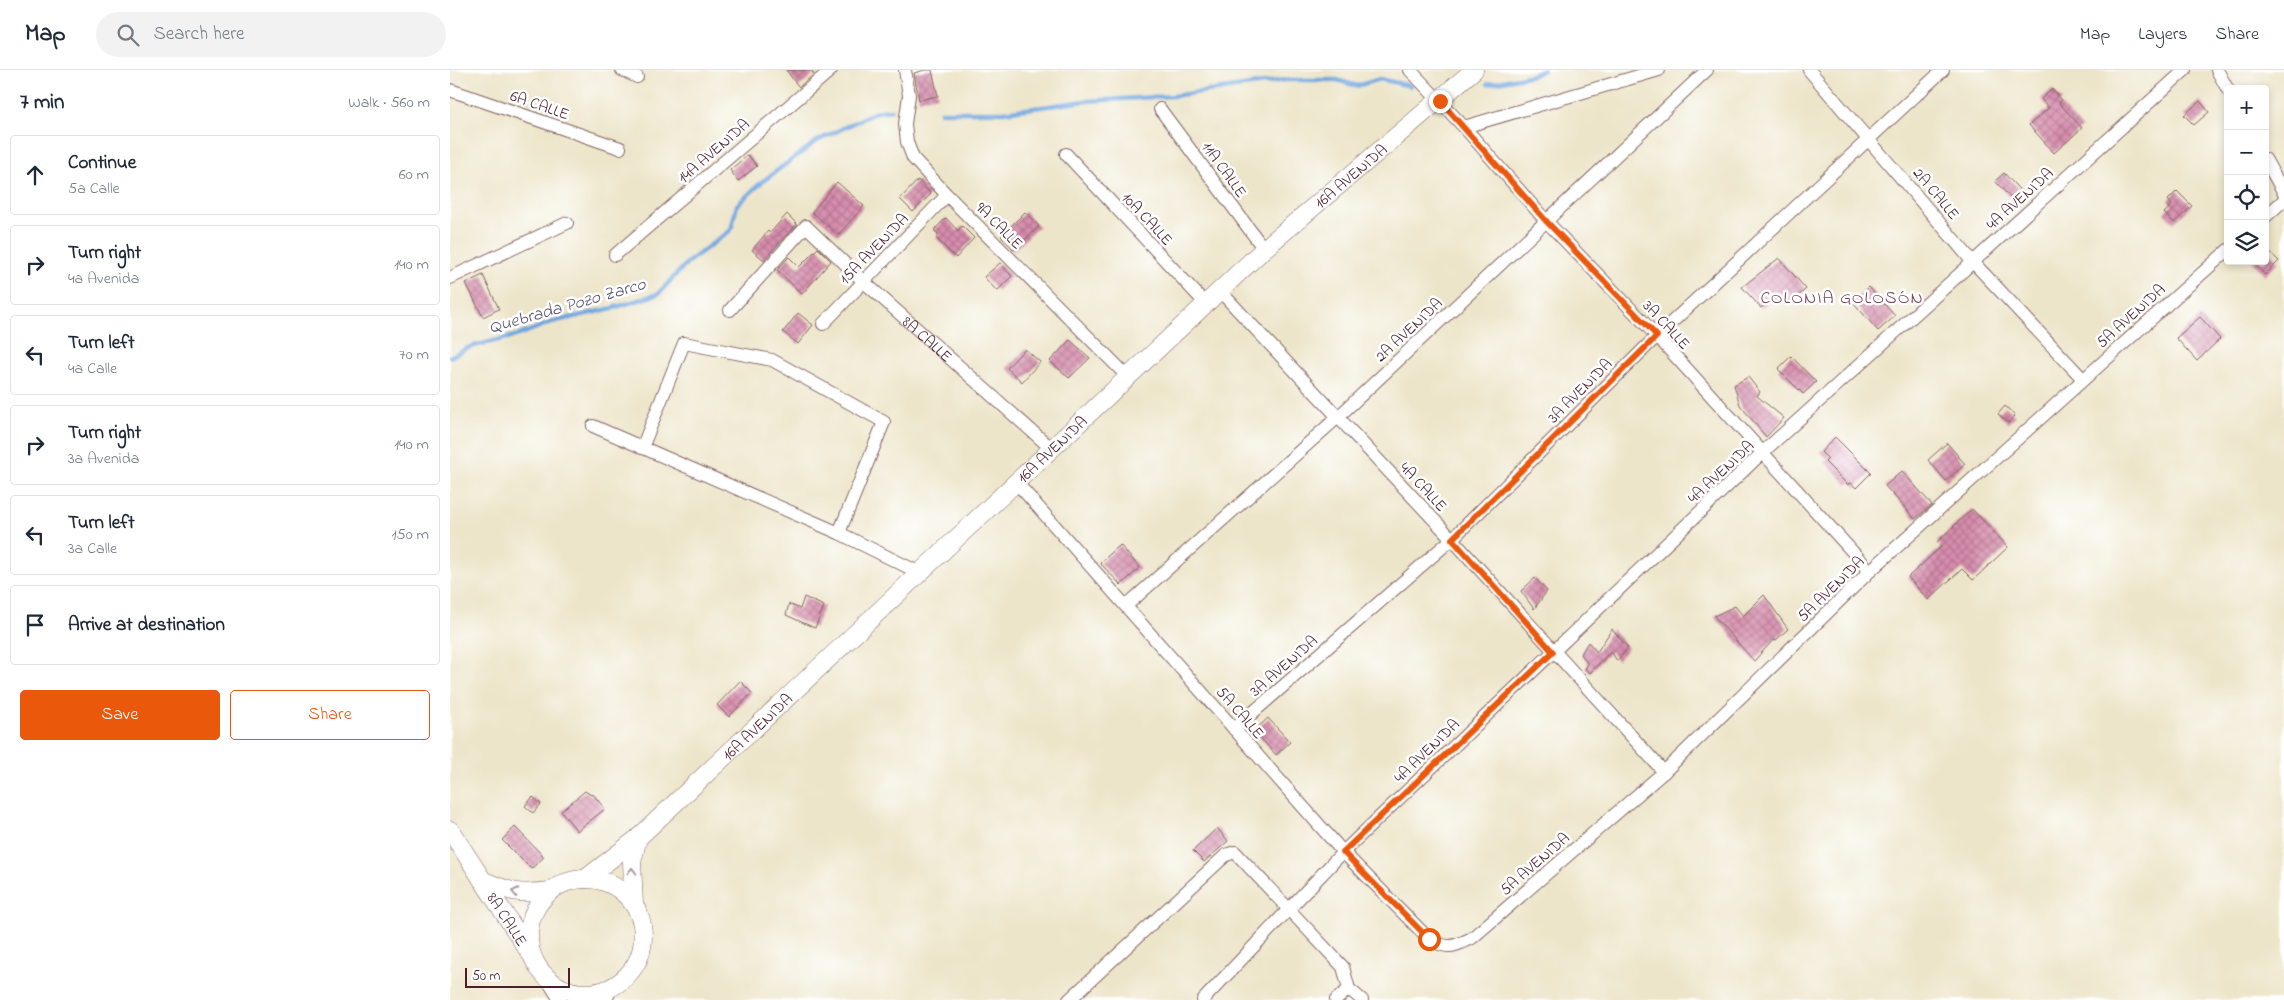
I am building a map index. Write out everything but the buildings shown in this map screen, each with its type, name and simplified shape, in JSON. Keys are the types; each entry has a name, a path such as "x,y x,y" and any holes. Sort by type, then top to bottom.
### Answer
{"street":[{"path":"622,70 636,77"},
{"name":"14A AVENIDA","path":"615,255 831,70"},
{"name":"9A CALLE","path":"905,70 909,95 905,124 907,142 913,158 947,195 1128,377"},
{"name":"3A CALLE","path":"1410,70 1464,127 1547,222 1657,336 1870,571"},
{"name":"16A AVENIDA","path":"585,879 638,838 1264,249 1440,101 1474,70"},
{"path":"1464,127 1659,70"},
{"name":"2A AVENIDA","path":"1127,605 1338,417 1707,70"},
{"name":"2A CALLE","path":"1809,70 1870,138 1972,261 2083,379"},
{"name":"3A AVENIDA","path":"1234,729 1452,539 1657,336 1943,70"},
{"name":"4A AVENIDA","path":"1203,1000 1343,852 1763,452 2185,70"},
{"path":"2217,70 2225,85"},
{"name":"6A CALLE","path":"450,90 620,148"},
{"name":"11A CALLE","path":"1160,109 1264,249"},
{"name":"10A CALLE","path":"1066,154 1206,304"},
{"path":"2269,166 2284,193"},
{"name":"15A AVENIDA","path":"823,324 947,195"},
{"path":"2269,213 2284,200"},
{"path":"450,278 567,223"},
{"name":"8A CALLE","path":"730,310 806,226 863,281 1052,449"},
{"name":"5A AVENIDA","path":"1454,947 1472,938 1664,772 1870,571 2224,254"},
{"name":"4A CALLE","path":"1220,291 1452,539 1664,772"},
{"path":"642,448 684,343 772,360 884,422 839,533"},
{"path":"593,426 839,533 920,573"},
{"name":"5A CALLE","path":"1016,482 1127,605 1343,852 1429,939 1442,947 1454,947"},
{"name":"8A CALLE","path":"450,830 534,959"},
{"path":"544,974 558,986 575,992 609,994 627,976 638,960 643,942 641,923 634,905 632,862 638,838"},
{"path":"1069,1000 1226,855 1235,852 1343,967 1349,989 1362,1000"},
{"path":"560,1000 534,959 530,941 531,923 537,906 550,891 567,882 585,879 604,882 612,886 621,891 634,905"},
{"name":"8A CALLE","path":"482,880 514,893 526,894 550,891"},
{"path":"1336,1000 1349,989"}],"waterway":[{"name":"Quebrada Pozo Zarco","path":"1488,84 1533,75 1543,70"},
{"name":"Quebrada Pozo Zarco","path":"941,112 1004,112 1086,101 1173,96 1285,80 1337,80 1357,86 1380,79 1410,86"},
{"name":"Quebrada Pozo Zarco","path":"450,357 470,347 519,335 552,322 613,308 658,294 688,262 731,230 737,205 763,181 817,141 876,112 891,110"}],"district":[{"name":"COLONIA GOLOSÓN","path":"1842,297"}],"route":[{"path":"1429,939 1343,852 1553,652 1452,539 1657,336 1547,222 1440,101"}]}
